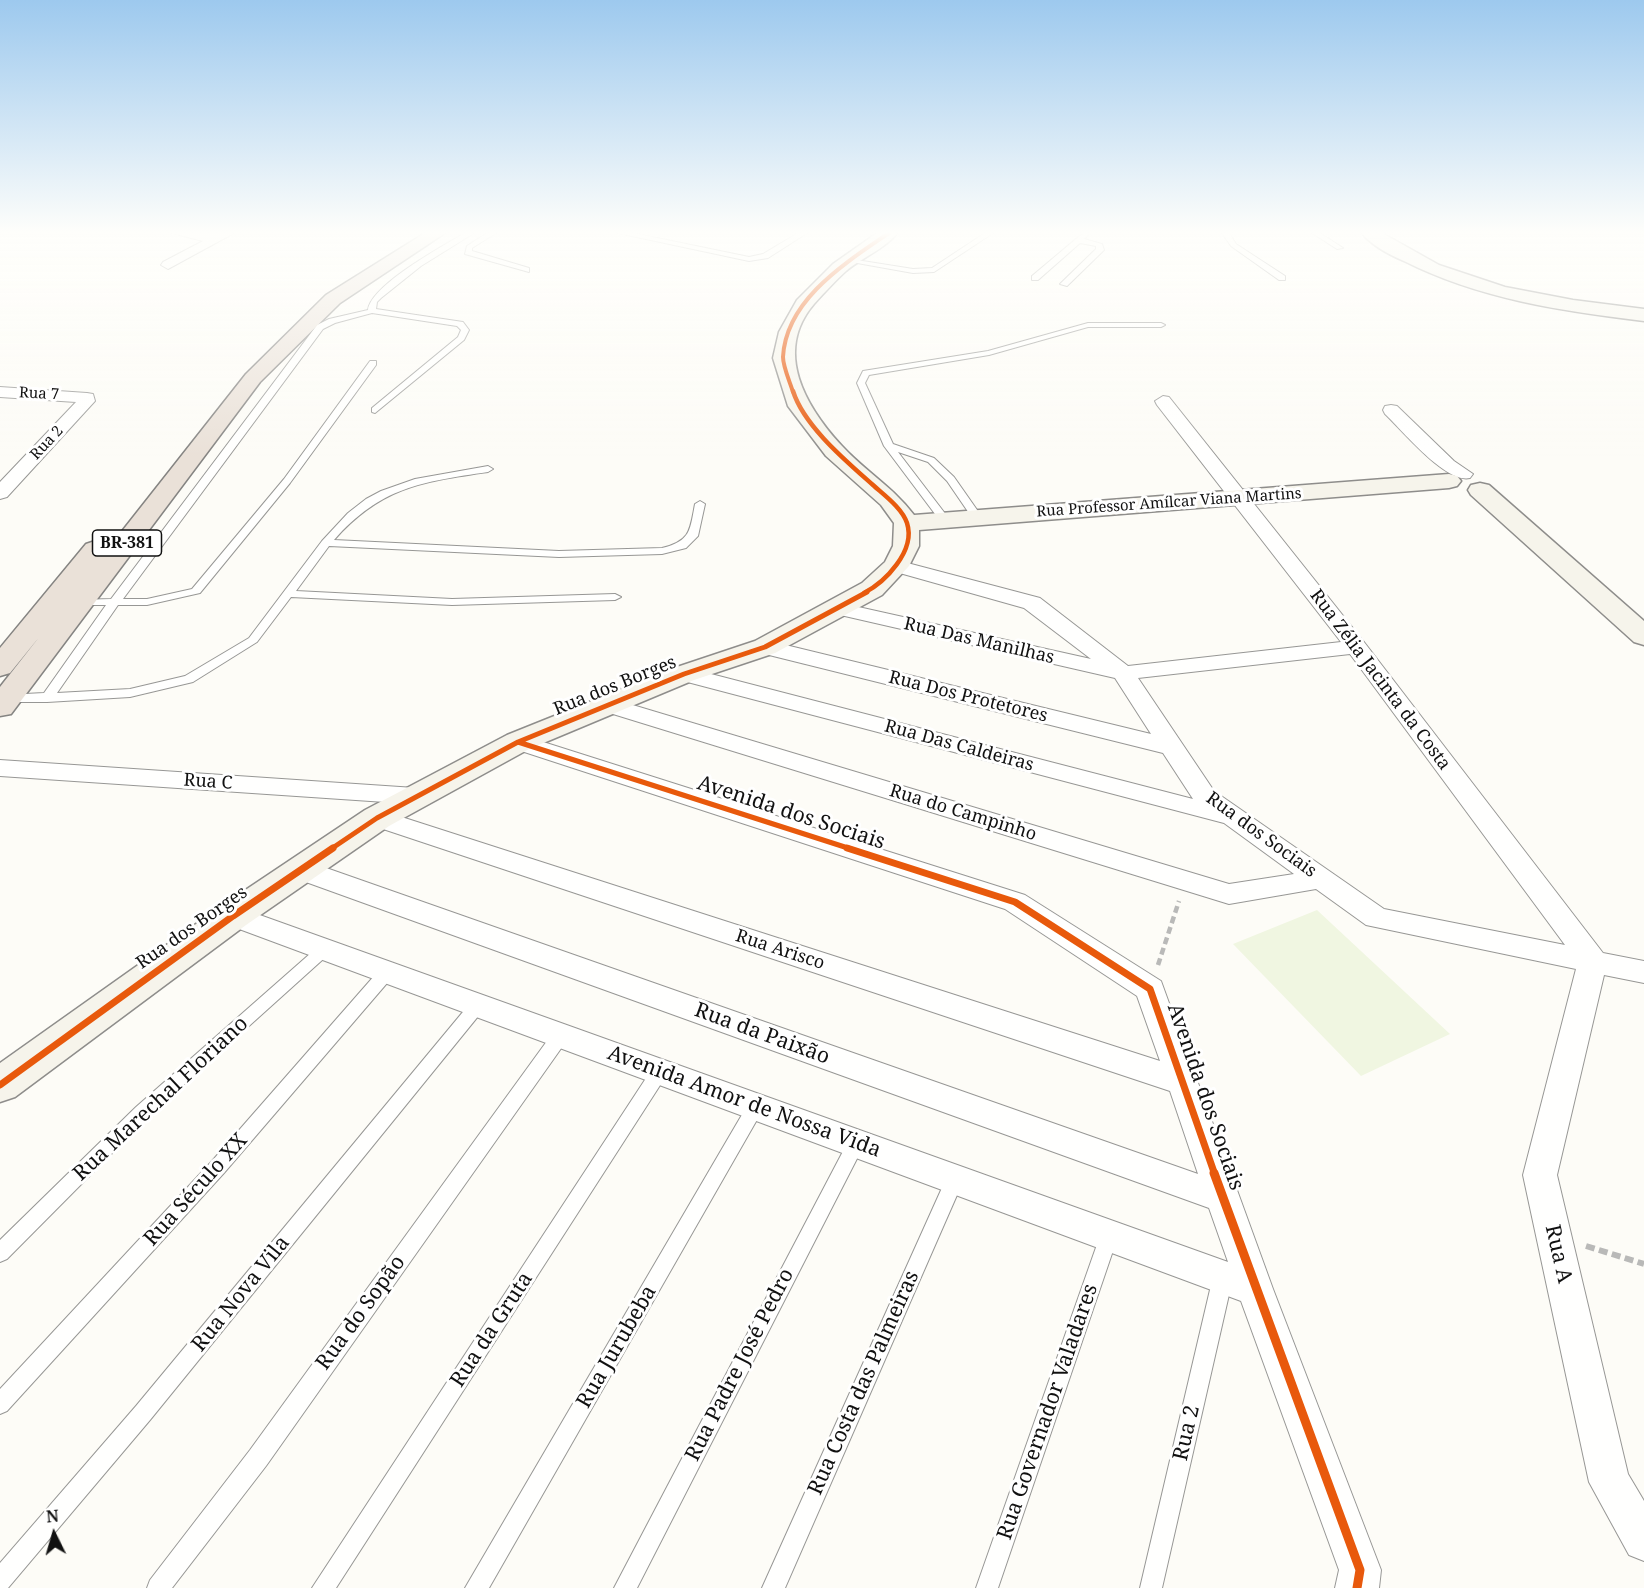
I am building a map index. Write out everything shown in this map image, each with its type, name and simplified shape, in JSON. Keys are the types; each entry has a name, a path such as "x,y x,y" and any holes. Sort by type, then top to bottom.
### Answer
{"highway":[{"name":"BR-381","path":"0,667 70,579 287,320 300,307"},
{"name":"BR-381","path":"3,703 253,378 324,307"}],"street":[{"path":"802,307 789,332 783,358 796,401 834,451 890,500 907,523"},
{"path":"1591,307 1644,315"},
{"name":"Rua 7","path":"0,392 79,397"},
{"name":"Rua 2","path":"0,493 87,401 87,398 79,397"},
{"name":"Rua Zélia Jacinta da Costa","path":"1163,402 1241,498 1356,647 1593,961"},
{"path":"1391,410 1461,483 1644,636"},
{"name":"Rua Professor Amílcar Viana Martins","path":"907,523 1461,483"},
{"name":"Rua dos Borges","path":"0,1084 233,916 377,818 415,796 518,742 684,674 765,647 872,589 896,566 906,546 907,523"},
{"name":"Rua dos Sociais","path":"896,566 1032,603 1123,674 1205,797 1376,918 1644,972"},
{"name":"Rua Das Manilhas","path":"836,608 1123,674 1356,647"},
{"name":"Rua Dos Protetores","path":"765,647 1172,747"},
{"name":"Rua Das Caldeiras","path":"684,674 1234,817"},
{"name":"Rua do Campinho","path":"608,705 1229,894 1321,879"},
{"name":"Avenida dos Sociais","path":"518,742 1015,902 1150,989 1223,1198 1239,1283 1360,1570 1357,1588"},
{"name":"Rua C","path":"0,768 415,796"},
{"name":"Rua Arisco","path":"377,818 1183,1082"},
{"name":"Rua da Paixão","path":"302,870 1223,1198"},
{"name":"Avenida Amor de Nossa Vida","path":"233,916 1239,1283"},
{"name":"Rua A","path":"1593,961 1540,1175 1609,1482 1644,1540"}],"lane":[{"path":"46,698 112,602 237,433 320,327 332,321 372,311 460,324 465,330 461,338 375,410"},
{"path":"945,520 890,446 861,383 866,373 989,353 1088,325 1161,325"},
{"path":"81,602 147,602 196,591 287,481 373,363"},
{"path":"890,446 931,460 951,479 977,517"},
{"path":"3,703 130,693 189,679 253,640 326,543 357,511 386,493 433,477 488,469"},
{"path":"326,543 559,554 662,550 682,546 694,534 700,504"},
{"path":"288,594 452,602 615,597"},
{"name":"Rua Marechal Floriano","path":"0,1253 142,1112 325,948"},
{"name":"Rua Século XX","path":"0,1404 218,1167 388,971"},
{"name":"Rua Nova Vila","path":"0,1580 142,1413 478,1005"},
{"name":"Rua do Sopão","path":"158,1588 258,1458 561,1035"},
{"name":"Rua da Gruta","path":"323,1588 660,1071"},
{"name":"Rua Jurubeba","path":"476,1588 756,1106"},
{"name":"Rua Padre José Pedro","path":"625,1588 856,1143"},
{"name":"Rua Costa das Palmeiras","path":"773,1588 955,1179"},
{"name":"Rua Governador Valadares","path":"987,1588 1109,1236"},
{"name":"Rua 2","path":"1151,1588 1239,1283"}],"path":[{"path":"1150,989 1186,881"},
{"path":"1554,1237 1644,1264"}],"green space":[{"path":"1317,910 1450,1034 1361,1076 1233,944"}],"cycle path":[{"path":"0,1085 233,916 377,818 518,742 684,674 765,647 872,589 896,566 906,546 907,523 890,500 834,451 796,401 783,358 789,332 802,307"},
{"path":"518,742 1015,902 1150,989 1255,1289 1360,1570 1357,1588"}]}
